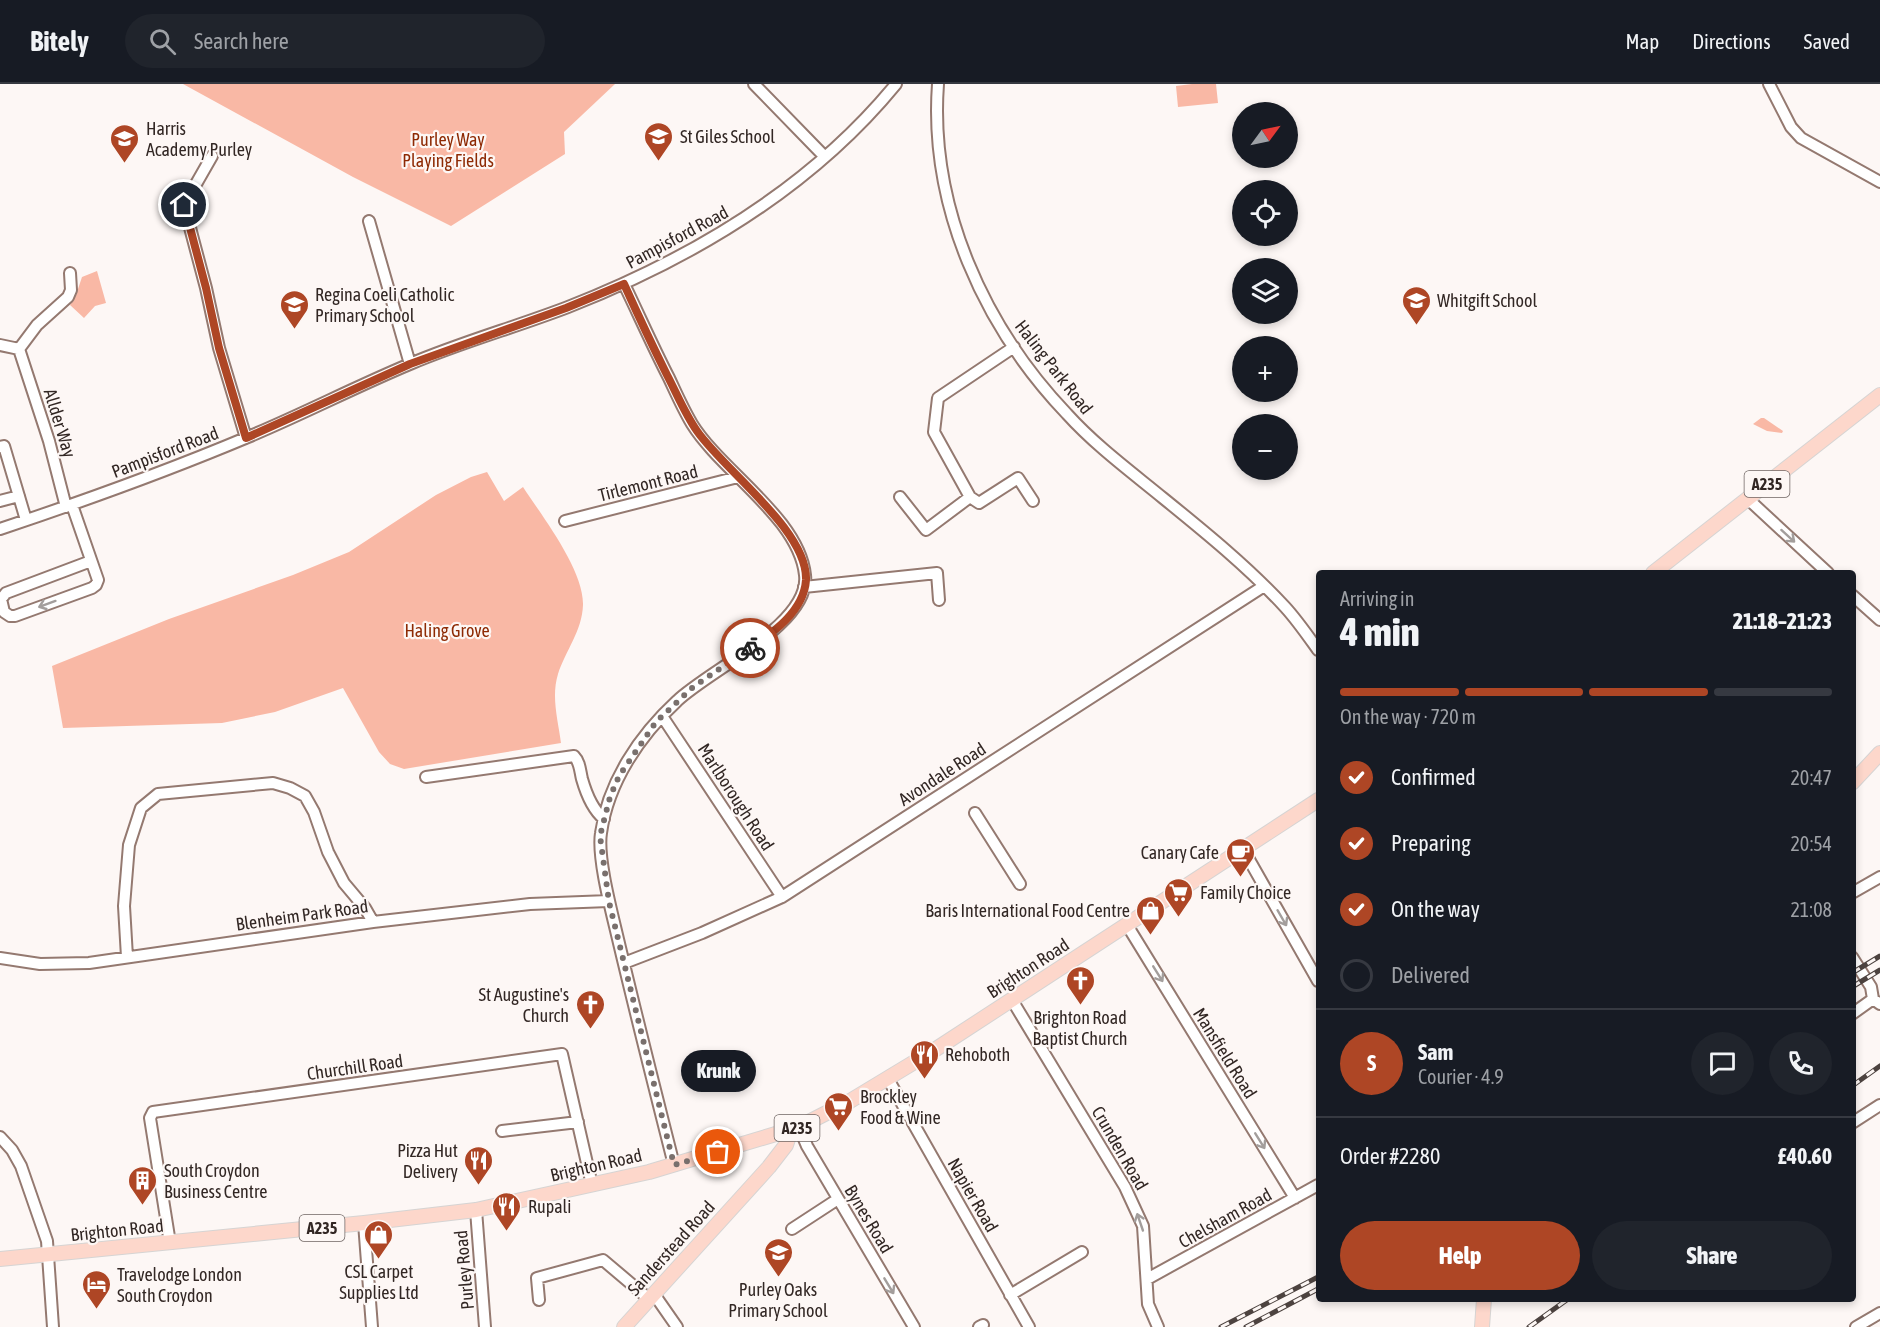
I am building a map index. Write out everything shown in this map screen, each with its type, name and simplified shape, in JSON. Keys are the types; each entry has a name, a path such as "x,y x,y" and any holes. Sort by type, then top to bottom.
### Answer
{"main road":[{"name":"A235","path":"1660,570 1880,395"},
{"path":"1856,779 1880,753"},
{"name":"Brighton Road","path":"0,1259 476,1210 674,1165 795,1129 826,1115 888,1079 1316,801"},
{"name":"Sanderstead Road","path":"624,1327 769,1167 795,1129"},
{"path":"767,1137 771,1158 769,1167"},
{"path":"1482,1327 1484,1302"}],"street":[{"path":"754,84 825,157"},
{"name":"Pampisford Road","path":"0,529 69,506 246,438 410,364 566,308 683,256 725,232 786,190 825,157 897,84"},
{"path":"1769,84 1786,118 1801,138 1880,182"},
{"name":"Haling Park Road","path":"937,85 941,160 951,213 977,284 1014,347 1066,414 1264,586 1294,617 1316,647"},
{"path":"212,156 184,205 219,348 246,438"},
{"path":"369,221 410,364"},
{"path":"0,345 19,349 37,325 68,297 71,290 70,273"},
{"path":"624,284 692,424 711,449 774,514 793,542 805,570 804,587 793,610 779,626 693,687 662,716 619,776 600,836 609,902 674,1165"},
{"path":"1014,347 938,399 934,432 970,497 979,503 1018,478 1034,501"},
{"name":"Allder Way","path":"19,349 69,506 91,561 98,580 92,588 15,616 4,612 1,599 6,593 91,561"},
{"path":"0,447 4,446 26,520"},
{"name":"Tirlemont Road","path":"565,521 738,477"},
{"path":"0,501 19,496"},
{"path":"900,497 926,530 970,497"},
{"path":"1748,499 1825,570"},
{"path":"804,587 937,573 939,600"},
{"name":"Avondale Road","path":"624,963 702,933 782,897 1264,586"},
{"path":"1856,599 1880,620"},
{"name":"Marlborough Road","path":"662,716 782,897"},
{"path":"426,777 574,756 593,805 604,819"},
{"path":"127,957 124,906 129,845 141,808 158,794 273,783 290,788 304,796 314,812 328,852 344,883 365,908 373,922"},
{"path":"975,813 1020,884"},
{"path":"1243,849 1316,977"},
{"path":"1856,891 1880,877"},
{"name":"Blenheim Park Road","path":"0,958 40,964 89,963 373,922 530,904 609,902"},
{"name":"Mansfield Road","path":"1127,924 1295,1198"},
{"path":"1856,963 1871,987 1876,1001 1856,1012"},
{"name":"Crunden Road","path":"1012,1000 1125,1187 1143,1226 1148,1304 1158,1327"},
{"name":"Churchill Road","path":"170,1243 150,1118 153,1112 562,1054 592,1185"},
{"name":"Napier Road","path":"888,1079 1029,1327"},
{"path":"1856,1120 1880,1105"},
{"path":"502,1131 578,1122"},
{"name":"Bynes Road","path":"795,1129 914,1327"},
{"path":"0,1137 12,1150 21,1166 47,1241 53,1327"},
{"name":"Chelsham Road","path":"1148,1279 1316,1186"},
{"path":"792,1229 838,1199"},
{"name":"Purley Road","path":"476,1210 485,1327"},
{"path":"364,1223 372,1327"},
{"path":"1011,1295 1082,1252"},
{"path":"539,1300 537,1278 603,1260 651,1297 676,1327"},
{"path":"1856,1327 1880,1312"}],"green space":[{"name":"Purley Way Playing Fields","path":"183,84 615,84 564,132 565,154 451,226 353,177"},
{"path":"1216,84 1218,103 1178,107 1176,86"},
{"path":"97,271 106,303 95,306 84,318 70,305 82,277"},
{"path":"1761,418 1783,431 1782,433 1767,431 1753,424"},
{"name":"Haling Grove","path":"487,472 504,501 523,487 551,528 577,576 583,605 582,614 561,665 555,691 561,743 404,769 390,764 379,752 343,688 275,712 222,723 63,728 52,666 169,619 293,575 349,552 436,495 471,477"}],"railway":[{"path":"1856,971 1880,956"},
{"path":"1856,985 1880,970"},
{"path":"1856,1083 1880,1066"},
{"path":"1221,1327 1316,1278"},
{"path":"1246,1327 1316,1290"},
{"path":"1529,1327 1564,1302"}],"way so far":[{"path":"718,1152 674,1165 609,902 600,836 610,797 619,776 656,722 693,687 750,648"}],"place":[{"name":"St Giles School","path":"659,162"},
{"name":"Harris Academy Purley","path":"125,164"},
{"name":"Whitgift School","path":"1416,326"},
{"name":"Regina Coeli Catholic Primary School","path":"294,330"},
{"name":"Canary Cafe","path":"1240,878"},
{"name":"Family Choice","path":"1179,918"},
{"name":"Baris International Food Centre","path":"1151,936"},
{"name":"Brighton Road Baptist Church","path":"1080,1006"},
{"name":"St Augustine's Church","path":"590,1030"},
{"name":"Rehoboth","path":"924,1080"},
{"name":"Brockley Food & Wine","path":"839,1132"},
{"name":"Krunk","path":"718,1152"},
{"name":"Pizza Hut Delivery","path":"479,1186"},
{"name":"South Croydon Business Centre","path":"143,1206"},
{"name":"Rupali","path":"507,1232"},
{"name":"CSL Carpet Supplies Ltd","path":"379,1260"},
{"name":"Purley Oaks Primary School","path":"778,1278"},
{"name":"Travelodge London South Croydon","path":"96,1310"}],"route":[{"path":"184,205 219,348 246,438 410,364 566,308 624,284 692,424 711,449 774,514 793,542 802,561 806,581 797,603 779,626 750,648"}]}
